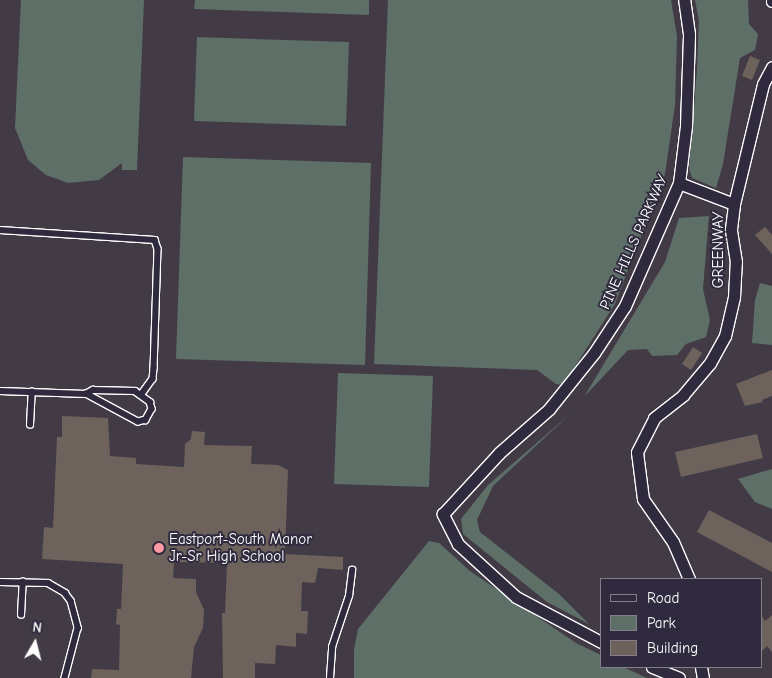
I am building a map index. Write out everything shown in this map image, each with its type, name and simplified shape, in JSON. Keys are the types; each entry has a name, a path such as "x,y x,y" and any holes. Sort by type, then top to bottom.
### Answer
{"street":[{"name":"PINE HILLS PARKWAY","path":"600,641 516,597 458,544 444,514 499,453 549,409 594,352 625,306 679,183 686,126 689,34 684,0"},
{"name":"GREENWAY","path":"689,578 673,542 643,499 637,452 654,418 683,394 710,363 726,336 735,279 731,229 734,204 763,84 772,67"},
{"name":"GREENWAY","path":"679,183 734,204"},
{"path":"654,668 679,678"}],"lane":[{"path":"0,230 151,238 158,244 154,368 152,379 142,394"},
{"path":"0,391 86,394 138,422 146,420 152,409 142,394 135,391 93,390 86,394"},
{"path":"30,425 32,392"},
{"path":"330,678 332,647 349,596 352,570"},
{"path":"0,582 36,581 57,588 75,609 78,628 65,678"},
{"path":"21,615 23,582"}],"green space":[{"path":"21,0 144,0 137,170 122,170 122,163 99,180 68,183 46,175 28,160 15,128"},
{"path":"195,0 369,0 369,15 194,9"},
{"path":"388,0 671,0 677,36 675,105 665,174 615,304 563,385 556,384 537,370 374,364"},
{"path":"695,0 748,0 749,24 758,34 755,50 740,58 723,164 716,188 692,178 689,169 699,21"},
{"path":"197,37 349,42 346,126 194,121"},
{"path":"183,157 371,163 365,365 176,359"},
{"path":"709,216 703,289 710,320 706,337 686,344 677,355 652,356 647,349 628,350 584,397 665,262 679,218"},
{"path":"760,283 772,286 772,345 752,343 755,300"},
{"path":"338,373 433,376 429,487 334,484"},
{"path":"570,414 493,486 477,520 480,532 559,594 589,624 547,602 463,534 461,519 488,485"},
{"path":"772,469 772,509 755,502 738,479"},
{"path":"429,541 439,543 470,571 576,643 600,655 600,668 625,668 647,678 354,678 354,650 358,629"}],"building":[{"path":"750,56 760,60 752,80 742,76"},
{"path":"765,227 772,235 772,254 755,235"},
{"path":"693,347 702,353 691,370 682,364"},
{"path":"772,370 772,396 762,400 763,402 745,406 736,384"},
{"name":"Eastport-South Manor Jr-Sr High School","path":"62,416 108,418 110,456 136,458 136,464 184,467 185,444 191,439 192,431 205,432 204,445 252,446 251,464 278,465 288,470 285,554 343,557 343,570 318,568 315,583 302,582 301,611 308,611 307,634 296,633 296,647 276,645 275,664 255,663 255,678 223,678 222,613 225,613 227,563 174,562 173,578 196,579 196,592 204,610 203,628 194,647 191,678 91,678 92,669 119,670 120,625 116,624 117,609 121,609 123,564 42,559 44,527 53,528 57,437 62,437"},
{"path":"757,434 763,458 681,477 675,452"},
{"path":"709,510 772,543 772,572 697,532"},
{"path":"772,615 772,652 767,646 762,651 762,616 765,621"}],"place":[{"name":"Eastport-South Manor Jr-Sr High School","path":"159,548"}]}
